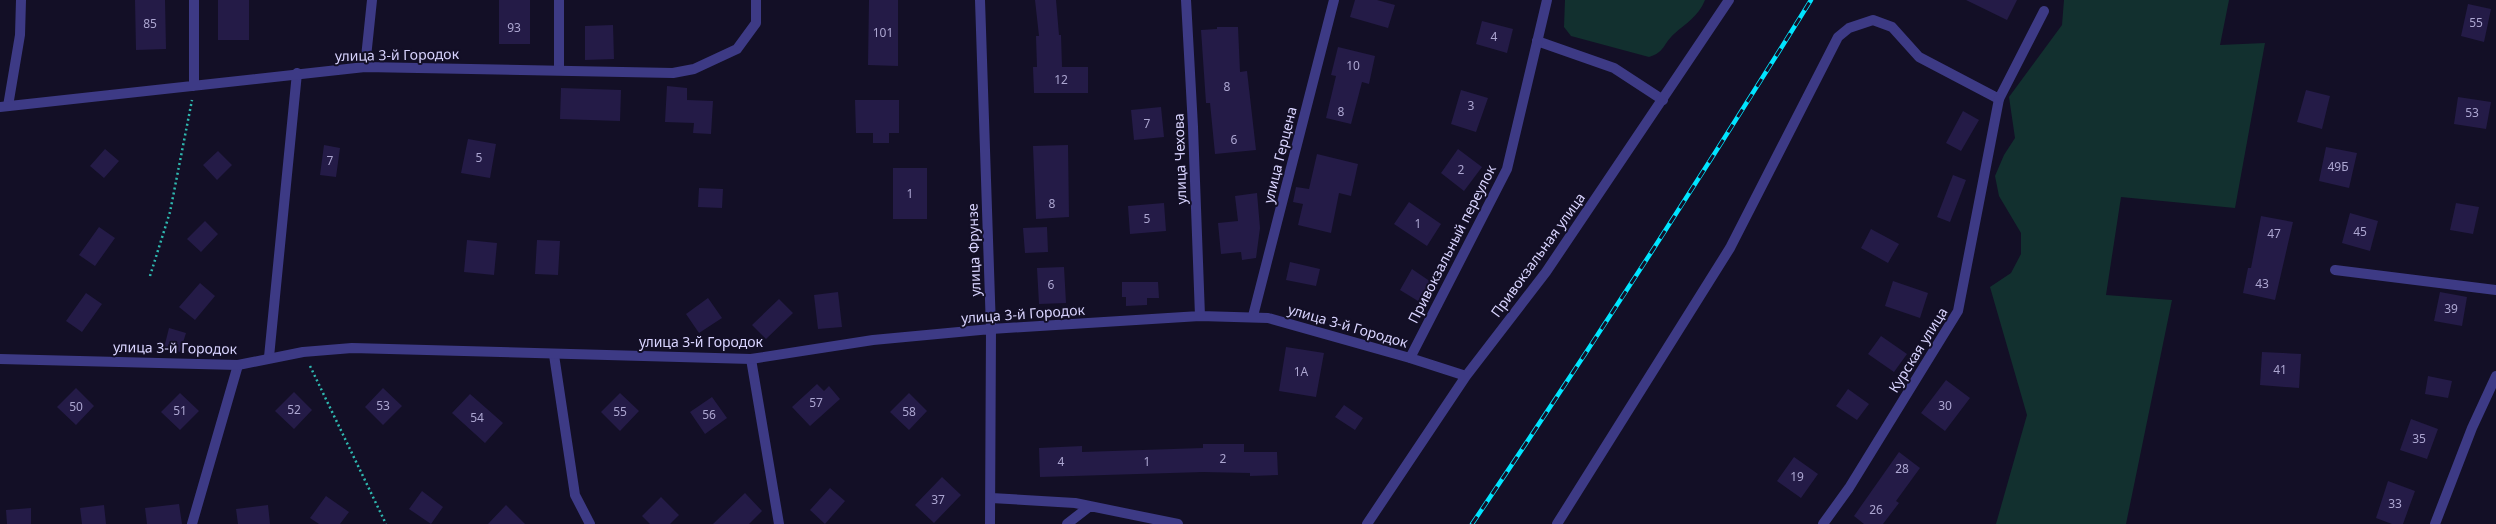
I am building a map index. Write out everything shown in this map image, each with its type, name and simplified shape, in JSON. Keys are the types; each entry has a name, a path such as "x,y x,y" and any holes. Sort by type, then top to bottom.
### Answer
{"street":[{"path":"4,106 20,35 21,0"},
{"path":"194,0 194,86"},
{"path":"366,67 372,0"},
{"path":"559,0 559,70"},
{"name":"улица 3-й Городок","path":"4,106 194,86 297,73 366,67 673,73 694,69 737,50 756,22 756,0"},
{"name":"улица Фрунзе","path":"980,0 991,329 990,524"},
{"name":"улица Чехова","path":"1186,0 1194,127 1200,316"},
{"name":"улица Герцена","path":"1253,316 1334,0"},
{"name":"Привокзальный переулок","path":"1410,358 1507,169 1546,0"},
{"name":"Привокзальная улица","path":"1367,524 1466,376 1546,272 1729,0"},
{"name":"Курская улица","path":"1822,524 1849,488 1958,311 1999,100 2044,12"},
{"path":"1557,524 1730,248 1838,37 1849,28 1873,20 1892,27 1919,57 1999,100"},
{"path":"1537,41 1614,68 1663,100"},
{"path":"269,357 297,73"},
{"path":"2335,270 2496,290"},
{"name":"улица 3-й Городок","path":"0,359 238,365 269,357 303,352 352,348 751,360 873,340 991,329 1200,316 1253,316 1268,318 1410,358 1466,376"},
{"path":"554,355 575,494 590,524"},
{"path":"751,360 779,524"},
{"path":"192,524 238,365"},
{"path":"2435,524 2472,428 2496,376"},
{"path":"991,498 1075,503 1178,524"},
{"path":"1067,524 1090,506"}],"path":[{"path":"150,276 170,212 194,86"},
{"path":"303,352 386,524"}],"green space":[{"path":"1565,0 1705,0 1699,11 1670,38 1661,50 1649,57 1571,36 1564,27"},
{"path":"2064,0 2229,0 2220,45 2265,43 2235,208 2121,197 2106,295 2172,300 2126,524 1996,524 2027,415 1990,287 2011,273 2021,254 2021,233 1999,196 1995,176 2004,155 2015,138 2009,97 2062,25"}],"building":[{"path":"135,0 165,0 166,49 136,50"},
{"path":"218,0 249,0 249,40 218,40"},
{"path":"499,0 530,0 530,44 499,44"},
{"path":"869,0 898,0 898,66 868,65"},
{"path":"1035,0 1056,0 1059,35 1061,35 1062,67 1088,67 1088,93 1034,93 1033,67 1037,67 1036,36 1039,36"},
{"path":"1355,0 1377,0 1395,5 1388,28 1350,17"},
{"path":"1966,0 2017,0 2007,20"},
{"path":"2468,4 2491,9 2484,42 2461,36"},
{"path":"1482,21 1513,29 1507,53 1476,44"},
{"path":"613,25 614,59 585,60 585,26"},
{"path":"1217,27 1238,27 1240,72 1247,71 1256,150 1215,154 1210,103 1206,103 1201,30 1217,29"},
{"path":"1338,47 1375,56 1369,84 1362,82 1351,124 1326,118 1336,76 1331,75"},
{"path":"667,86 687,88 687,100 713,101 711,134 693,133 694,123 665,122"},
{"path":"561,88 621,90 620,121 560,119"},
{"path":"1461,90 1488,98 1476,132 1451,124"},
{"path":"2306,90 2330,96 2322,129 2297,122"},
{"path":"2458,97 2491,102 2486,129 2454,124"},
{"path":"855,100 899,100 899,133 889,133 889,143 873,143 873,133 856,133"},
{"path":"1161,107 1164,137 1134,140 1131,110"},
{"path":"1963,111 1979,120 1961,151 1946,143"},
{"path":"468,139 496,144 490,178 461,173"},
{"path":"324,145 340,148 336,177 320,175"},
{"path":"1068,145 1069,217 1036,219 1033,146"},
{"path":"2326,147 2357,153 2349,188 2319,181"},
{"path":"105,149 119,161 104,178 90,166"},
{"path":"1458,149 1482,167 1464,191 1441,173"},
{"path":"218,151 232,165 217,180 203,165"},
{"path":"1317,154 1358,164 1351,196 1339,193 1331,233 1298,225 1303,204 1293,202 1296,187 1309,189"},
{"path":"893,168 927,168 927,219 893,219"},
{"path":"1953,175 1966,180 1950,222 1937,217"},
{"path":"699,188 723,189 722,208 698,207"},
{"path":"1257,193 1260,228 1256,258 1242,260 1241,252 1221,254 1218,223 1238,221 1235,196"},
{"path":"1409,202 1441,224 1427,246 1394,224"},
{"path":"1164,203 1166,231 1130,234 1128,206"},
{"path":"2456,203 2479,207 2473,234 2450,230"},
{"path":"2350,213 2378,221 2370,251 2342,243"},
{"path":"2261,216 2293,222 2275,300 2243,293 2248,268 2251,268"},
{"path":"205,221 218,234 201,252 187,239"},
{"path":"99,227 115,238 95,266 79,255"},
{"path":"1047,227 1048,252 1025,253 1023,228"},
{"path":"1871,229 1899,244 1888,263 1861,248"},
{"path":"467,240 497,243 494,275 464,272"},
{"path":"537,240 560,241 558,275 535,274"},
{"path":"1290,262 1320,269 1316,286 1286,280"},
{"path":"1064,267 1066,303 1039,304 1037,268"},
{"path":"1412,269 1431,282 1418,301 1400,290"},
{"path":"1893,281 1928,293 1920,318 1885,306"},
{"path":"1122,282 1158,282 1159,298 1147,298 1147,305 1126,306 1126,297 1122,297"},
{"path":"200,283 215,296 195,320 179,307"},
{"path":"838,292 842,327 818,329 814,295"},
{"path":"2440,292 2467,297 2462,326 2434,321"},
{"path":"86,293 102,304 82,332 66,321"},
{"path":"708,298 722,318 699,333 686,314"},
{"path":"779,299 793,313 766,339 752,325"},
{"path":"169,328 186,333 180,352 164,348"},
{"path":"1881,336 1907,354 1894,372 1868,354"},
{"path":"1286,347 1324,353 1316,397 1279,391"},
{"path":"2262,352 2301,354 2299,388 2260,385"},
{"path":"2428,376 2452,381 2448,398 2425,394"},
{"path":"1946,380 1970,398 1945,431 1921,413"},
{"path":"817,384 824,391 829,386 840,399 810,426 792,407"},
{"path":"76,388 94,406 76,425 57,407"},
{"path":"383,388 402,406 383,425 365,407"},
{"path":"1848,389 1869,404 1857,420 1836,406"},
{"path":"294,392 312,410 294,429 275,411"},
{"path":"180,393 199,411 180,430 161,412"},
{"path":"620,393 639,411 620,431 601,412"},
{"path":"909,393 927,411 909,430 890,412"},
{"path":"470,394 503,423 485,443 452,413"},
{"path":"712,397 727,418 705,434 690,412"},
{"path":"1344,405 1363,418 1355,430 1335,417"},
{"path":"2411,419 2438,429 2427,459 2400,450"},
{"path":"1203,444 1244,444 1244,452 1277,452 1278,475 1250,476 1250,473 1203,472 1040,477 1039,448 1082,446 1082,452 1203,448"},
{"path":"1899,452 1920,468 1896,501 1899,503 1883,524 1864,524 1854,516"},
{"path":"1794,457 1818,474 1801,498 1777,481"},
{"path":"942,477 961,495 934,523 915,505"},
{"path":"2388,481 2415,491 2403,524 2392,524 2376,518"},
{"path":"830,488 845,501 825,524 810,510"},
{"path":"422,491 443,507 431,524 409,509"},
{"path":"745,493 762,511 749,524 713,524"},
{"path":"326,496 349,512 340,524 319,524 310,518"},
{"path":"661,497 679,515 670,524 650,524 642,516"},
{"path":"179,504 182,524 147,524 145,508"},
{"path":"104,505 106,524 82,524 80,508"},
{"path":"268,505 270,524 238,524 236,509"},
{"path":"506,505 525,524 488,524"},
{"path":"31,508 31,524 7,524 6,510"}],"railway":[{"path":"1472,524 1644,264 1811,0"}]}
